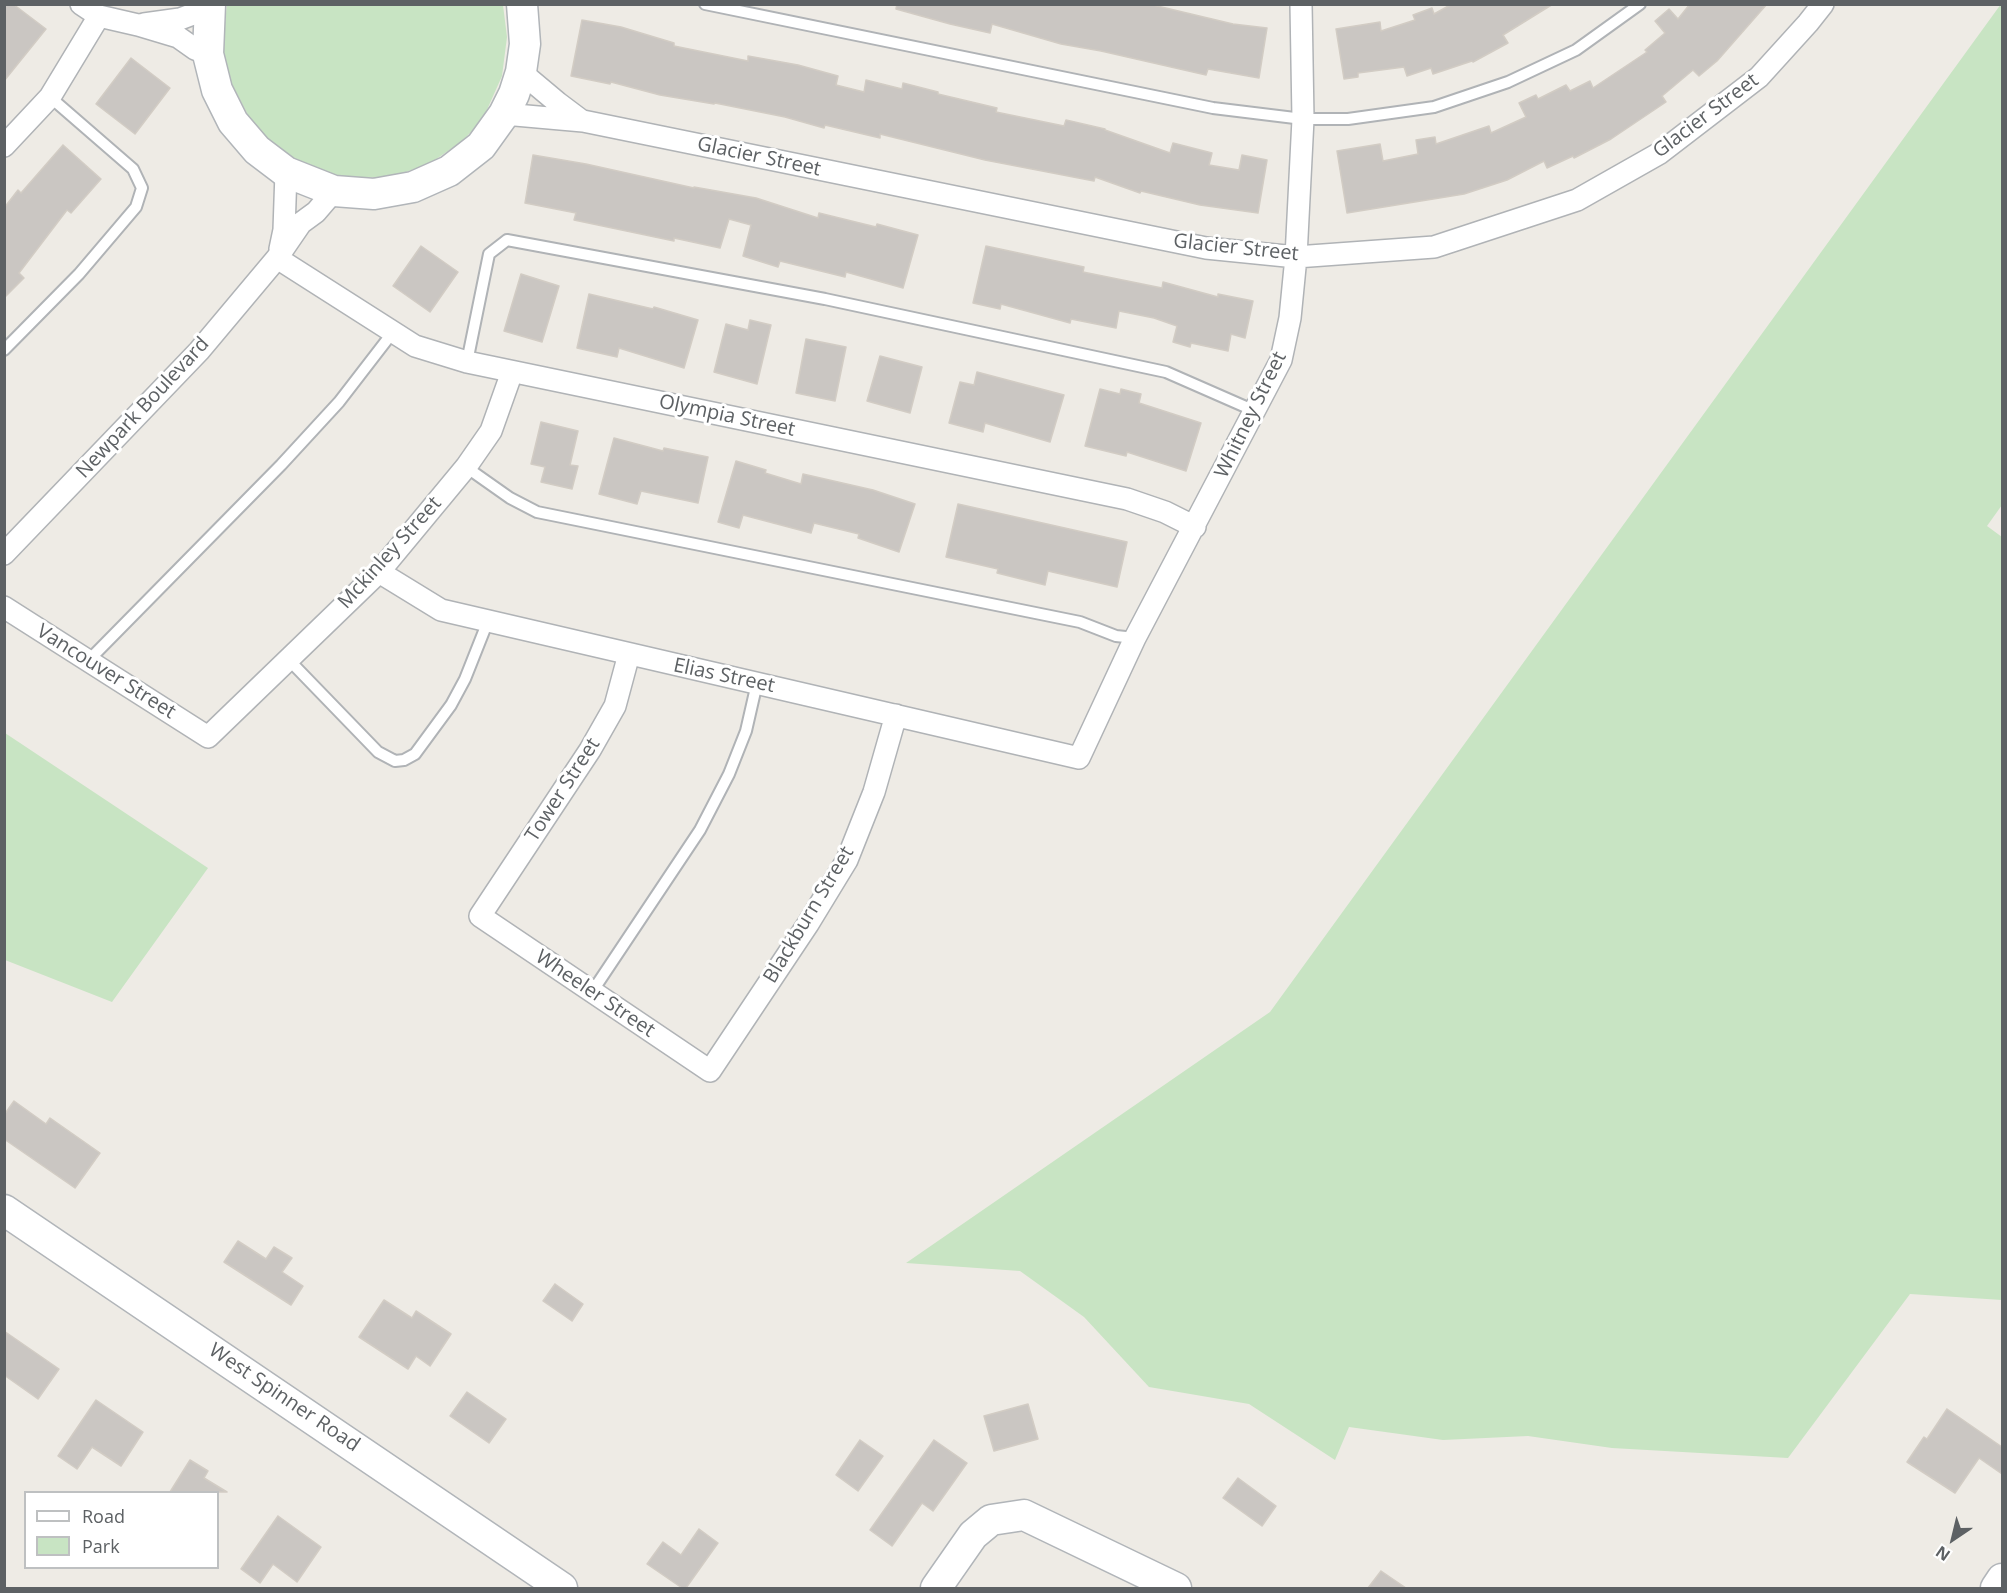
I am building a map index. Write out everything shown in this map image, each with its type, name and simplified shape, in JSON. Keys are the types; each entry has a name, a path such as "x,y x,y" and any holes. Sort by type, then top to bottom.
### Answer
{"street":[{"path":"81,4 99,16 178,37 195,49 208,54"},
{"path":"138,25 180,19 210,6 208,54 217,90 233,122 257,150 286,172 334,191 374,194 413,188 449,171 481,146 504,114 521,72 525,44 522,4"},
{"name":"Whitney Street","path":"1079,758 1136,638 1281,360 1290,318 1296,256 1303,119 1301,4"},
{"name":"Glacier Street","path":"504,114 583,121 1206,248 1296,256 1434,247 1577,200 1660,153 1759,77 1823,4"},
{"path":"4,146 50,97 99,16"},
{"name":"Glacier Street","path":"521,72 583,121"},
{"name":"Newpark Boulevard","path":"277,258 284,230 286,172"},
{"name":"Newpark Boulevard","path":"4,554 199,351 277,258 302,223 316,212 334,191"},
{"name":"Olympia Street","path":"277,258 416,346 467,362 1127,499 1165,512 1195,527"},
{"name":"Mckinley Street","path":"208,736 379,572 466,467 490,431 512,372"},
{"name":"Elias Street","path":"379,572 441,610 1079,758"},
{"name":"Vancouver Street","path":"4,607 208,736"},
{"name":"Tower Street","path":"480,916 595,741 615,706 629,654"},
{"name":"Blackburn Street","path":"710,1071 808,924 847,860 874,792 896,715"},
{"name":"Wheeler Street","path":"480,916 710,1071"},
{"name":"West Spinner Road","path":"4,1209 562,1588"},
{"path":"936,1588 973,1535 991,1520 1024,1515 1176,1588"},
{"path":"1996,1588 2002,1579"}],"lane":[{"path":"705,4 1213,108 1303,119 1348,119 1434,107 1477,93 1508,82 1576,50 1640,4"},
{"path":"4,351 79,274 136,207 142,189 133,169 50,97"},
{"path":"467,362 489,254 507,240 825,299 1166,372 1255,411"},
{"path":"88,661 339,402 393,332"},
{"path":"466,467 510,498 537,512 1080,622 1116,636 1136,638"},
{"path":"288,659 378,752 395,761 404,760 415,754 452,705 488,621"},
{"path":"592,992 700,830 729,774 746,731 757,683"}],"green space":[{"path":"227,4 503,5 507,37 502,76 486,112 475,128 461,142 429,164 391,177 352,178 332,175 295,160 263,135 250,119 231,82 225,62 223,41"},
{"path":"2001,4 2002,505 1987,526 2002,537 2002,1300 1910,1294 1788,1458 1612,1448 1528,1436 1443,1440 1349,1427 1335,1460 1249,1404 1149,1387 1084,1317 1020,1271 906,1263 1270,1012"},
{"path":"5,733 208,868 112,1002 5,960"}],"building":[{"path":"4,4 13,4 46,29 4,81"},
{"path":"897,4 1149,4 1233,24 1267,28 1259,78 1208,69 1206,75 1061,44 992,24 990,33 950,24 896,9"},
{"path":"1452,4 1553,4 1503,35 1508,43 1473,62 1433,74 1431,68 1407,76 1404,67 1358,73 1358,77 1344,79 1336,29 1380,22 1381,31 1415,20 1413,15 1432,8 1434,14"},
{"path":"1690,4 1767,4 1717,61 1699,76 1693,70 1662,96 1666,102 1611,139 1574,158 1573,156 1547,168 1544,161 1507,180 1464,194 1347,213 1337,151 1380,144 1383,161 1418,154 1416,140 1435,137 1436,144 1489,126 1491,133 1526,117 1519,103 1536,95 1538,99 1566,85 1570,91 1590,81 1593,88 1647,52 1645,50 1665,33 1655,21 1669,9 1678,19"},
{"path":"582,20 621,27 674,43 674,46 748,61 748,56 798,65 838,76 836,85 864,92 866,80 902,89 903,83 997,108 996,112 1064,126 1066,120 1105,129 1170,153 1173,143 1212,153 1209,165 1239,170 1242,155 1267,160 1258,213 1200,205 1141,191 1140,193 1095,177 1094,181 985,160 880,134 880,138 825,125 824,128 785,117 660,95 611,82 610,84 571,76"},
{"path":"131,58 170,88 135,134 96,104"},
{"path":"63,145 101,179 71,213 67,210 19,273 24,278 4,298 4,208 18,190 21,193"},
{"path":"533,155 586,164 694,188 756,198 818,218 819,213 876,227 877,224 918,235 903,288 846,272 845,277 780,261 778,267 743,256 751,225 729,219 720,248 574,220 576,213 525,203"},
{"path":"421,246 458,272 430,312 393,286"},
{"path":"986,246 1084,267 1083,272 1162,288 1163,282 1218,297 1218,294 1253,301 1245,338 1231,334 1228,351 1191,343 1190,347 1173,342 1177,326 1154,318 1119,311 1116,328 1071,319 1070,323 1001,304 1000,309 973,303"},
{"path":"521,274 559,286 542,342 504,331"},
{"path":"589,294 653,309 654,307 698,320 684,368 619,348 617,357 577,348"},
{"path":"750,320 771,325 757,384 714,372 726,324 748,330"},
{"path":"806,339 846,347 835,401 796,393"},
{"path":"880,356 922,367 910,413 867,401"},
{"path":"977,372 1064,395 1050,442 985,423 983,432 949,423 960,382 974,385"},
{"path":"1100,389 1120,394 1121,389 1141,394 1139,403 1201,423 1186,471 1127,452 1126,456 1085,446"},
{"path":"541,422 578,431 570,465 578,466 572,489 541,482 545,467 531,464"},
{"path":"614,438 663,451 664,448 708,457 698,503 641,491 637,504 599,494"},
{"path":"736,461 801,484 803,474 873,490 915,504 899,552 858,538 859,534 814,523 811,533 743,515 739,528 718,522"},
{"path":"958,504 1127,542 1117,587 1048,571 1045,585 997,573 998,569 946,557"},
{"path":"14,1101 46,1124 50,1118 100,1153 75,1188 4,1139 4,1115"},
{"path":"238,1241 266,1259 274,1247 292,1258 282,1272 303,1286 291,1305 224,1262"},
{"path":"555,1284 583,1304 572,1321 543,1301"},
{"path":"384,1300 412,1318 416,1311 451,1334 430,1366 416,1356 408,1369 359,1337"},
{"path":"4,1331 59,1369 38,1399 4,1375"},
{"path":"467,1392 506,1419 489,1443 450,1416"},
{"path":"96,1400 143,1432 121,1466 92,1447 77,1469 58,1456"},
{"path":"1028,1404 1038,1439 994,1451 984,1416"},
{"path":"1947,1409 2002,1447 2002,1474 1979,1458 1955,1493 1907,1462 1924,1437 1927,1439"},
{"path":"860,1440 883,1456 858,1491 836,1475"},
{"path":"934,1440 967,1463 933,1511 922,1503 892,1546 870,1530"},
{"path":"190,1460 208,1471 204,1478 227,1492 219,1491 171,1491"},
{"path":"1238,1478 1276,1506 1262,1526 1223,1498"},
{"path":"278,1516 321,1547 297,1582 273,1564 260,1583 241,1569"},
{"path":"699,1529 718,1543 686,1588 682,1588 647,1564 663,1542 681,1555"},
{"path":"1381,1571 1406,1588 1368,1588"}]}
